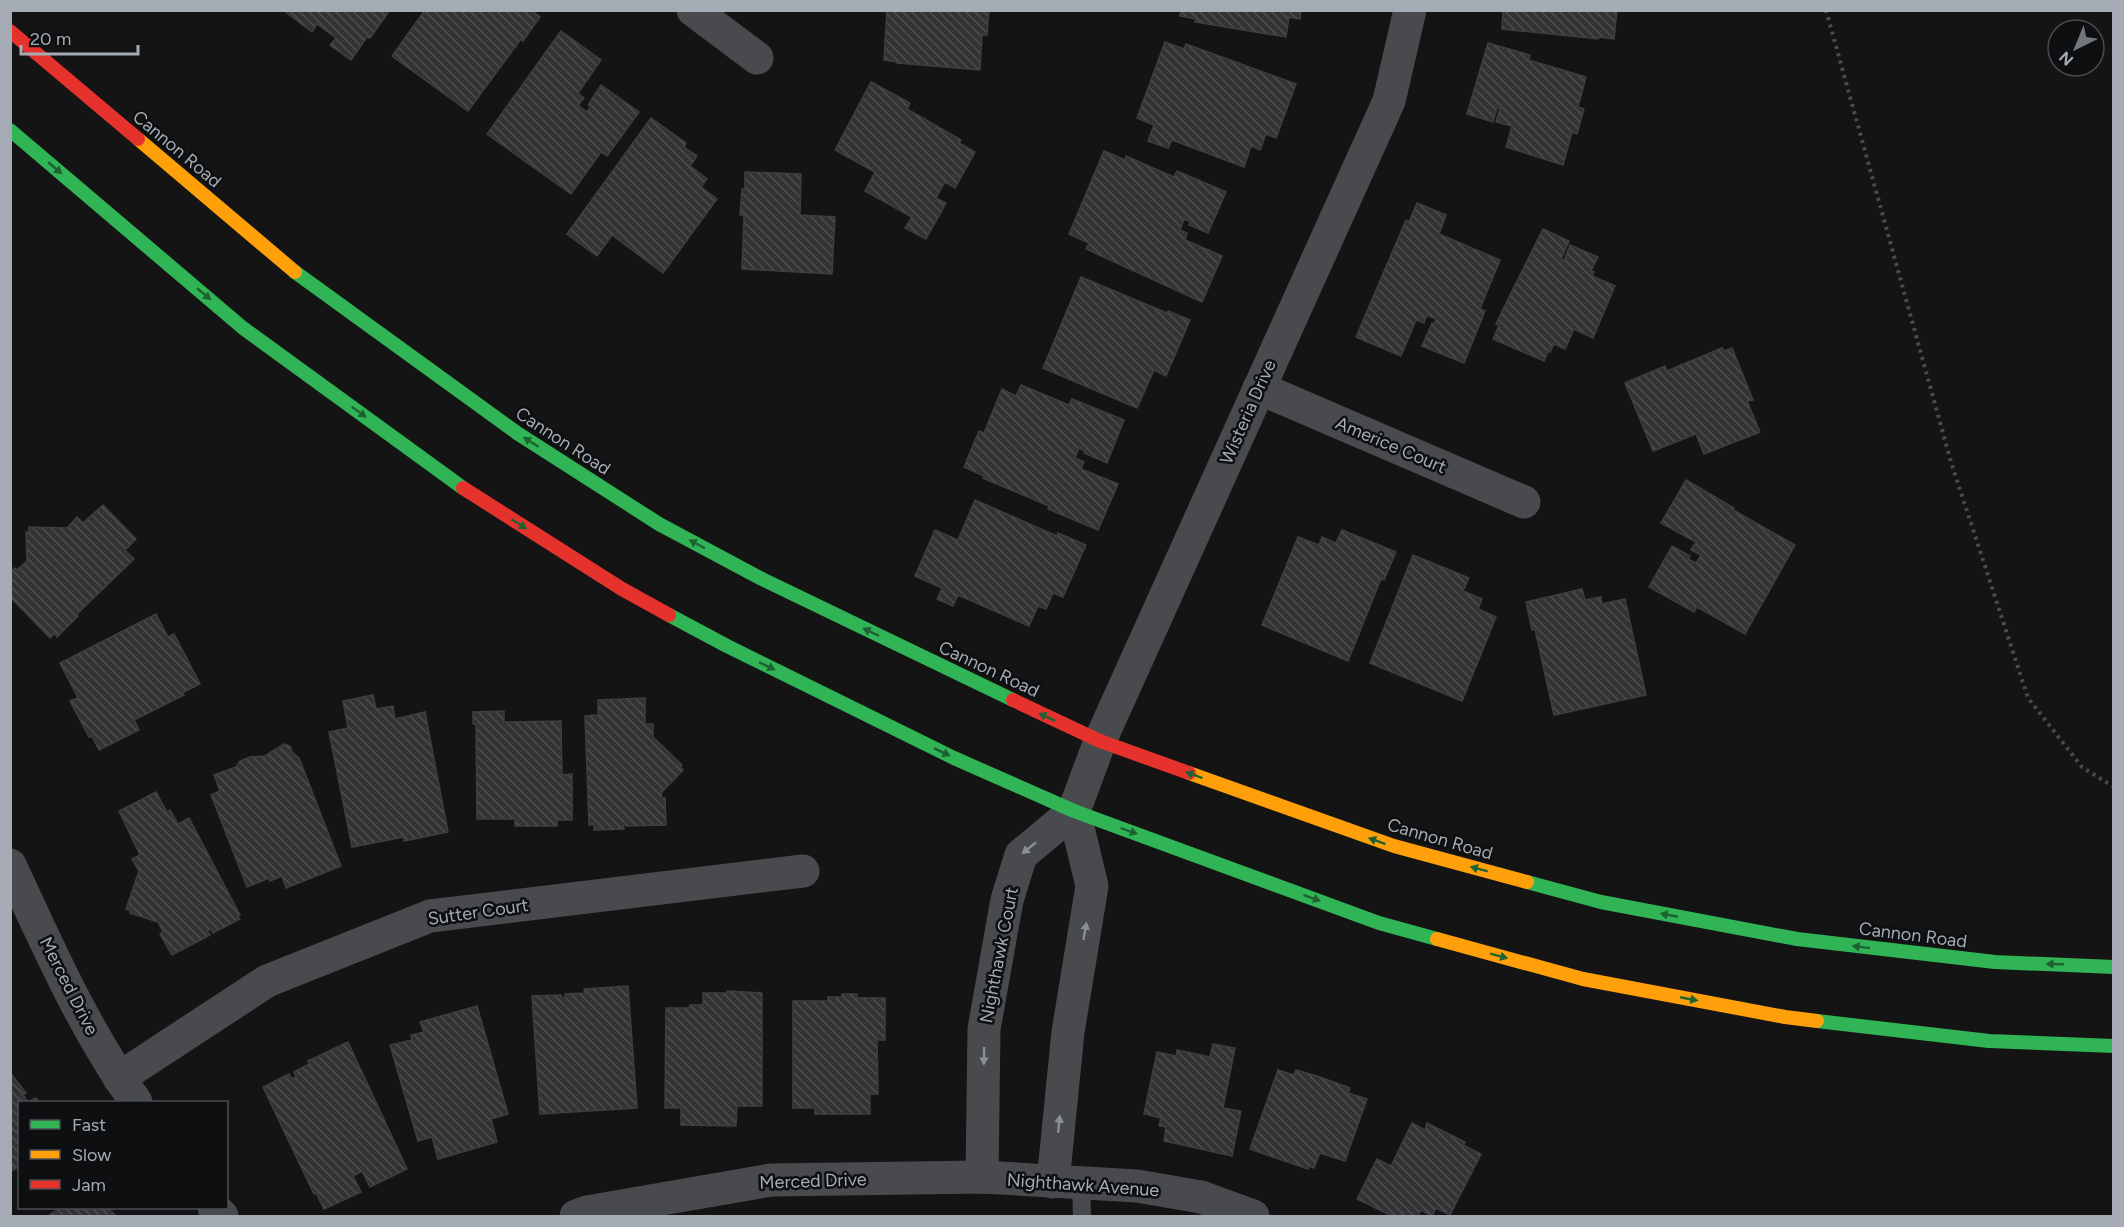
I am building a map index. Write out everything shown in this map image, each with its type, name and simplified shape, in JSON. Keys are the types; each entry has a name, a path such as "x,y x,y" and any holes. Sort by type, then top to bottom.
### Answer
{"main road":[{"name":"Cannon Road","path":"10,31 290,268 517,434 659,524 762,579 1100,741 1394,846 1600,902 1797,939 1995,962 2114,967"},
{"path":"10,130 243,328 474,496 622,589 726,646 954,758 1074,811 1379,923 1583,979 1785,1017 1989,1041 2114,1046"}],"street":[{"path":"693,10 757,58"},
{"name":"Wisteria Drive","path":"1074,811 1100,741 1389,101 1410,10"},
{"name":"Americe Court","path":"1259,388 1524,502"},
{"path":"1067,1183 1068,1032 1092,886 1074,811"},
{"name":"Nighthawk Court","path":"982,1178 984,1029 1006,900 1021,855 1074,811"},
{"name":"Merced Drive","path":"10,865 65,983 128,1090"},
{"name":"Sutter Court","path":"128,1090 267,981 430,916 803,871"},
{"name":"Nighthawk Avenue","path":"982,1178 1137,1186 1200,1197 1253,1216"},
{"name":"Merced Drive","path":"576,1216 587,1212 771,1180 982,1178"}],"lane":[{"path":"1067,1183 1082,1216"}],"path":[{"path":"1826,10 1951,462 2028,698 2082,767 2114,787"}],"building":[{"path":"283,10 390,10 351,60 330,45 336,38 317,24 312,32"},
{"path":"425,10 531,10 540,17 468,111 392,56"},
{"path":"887,10 989,10 987,35 982,35 980,70 884,60"},
{"path":"1181,10 1301,10 1300,19 1289,17 1286,37 1195,22 1196,19 1180,16"},
{"path":"1503,10 1617,10 1614,39 1502,29"},
{"path":"561,31 601,60 578,93 584,98 578,105 587,112 591,106 588,105 601,85 639,112 607,156 601,152 571,194 487,134"},
{"path":"1165,42 1184,49 1186,44 1296,84 1276,138 1266,134 1260,150 1251,146 1244,167 1172,140 1168,148 1148,141 1154,125 1137,118"},
{"path":"1488,43 1530,55 1529,60 1586,77 1578,107 1584,109 1577,134 1572,132 1563,165 1506,147 1512,126 1496,122 1500,108 1497,108 1493,122 1467,114"},
{"path":"871,82 910,103 907,109 961,140 959,143 975,152 955,188 945,182 936,198 946,203 926,239 905,228 912,217 865,191 875,172 835,150"},
{"path":"651,118 686,143 684,147 697,156 690,166 707,179 701,187 717,199 663,273 612,235 597,256 567,234"},
{"path":"1104,151 1125,160 1126,156 1174,177 1177,171 1226,192 1208,233 1189,225 1191,222 1184,219 1180,230 1187,233 1185,240 1222,256 1202,302 1086,249 1089,243 1069,234"},
{"path":"745,172 801,174 800,215 835,217 832,274 742,269 744,215 740,215 742,189 745,189"},
{"path":"1417,203 1446,215 1439,234 1500,260 1480,309 1485,311 1464,363 1422,346 1436,319 1427,315 1424,323 1416,320 1401,356 1356,337 1406,220 1409,222"},
{"path":"1543,229 1569,241 1561,259 1564,261 1570,245 1598,257 1591,271 1594,272 1592,276 1615,286 1593,338 1574,329 1565,349 1554,344 1544,361 1493,339 1499,325 1496,324"},
{"path":"1081,277 1167,313 1168,311 1190,320 1166,376 1154,370 1137,408 1043,368"},
{"path":"1722,348 1724,351 1732,348 1753,400 1747,401 1760,432 1704,454 1696,434 1653,451 1625,383 1665,366 1667,371"},
{"path":"1021,385 1069,405 1072,399 1124,420 1107,463 1084,453 1085,451 1079,448 1075,458 1084,462 1081,469 1118,484 1098,530 1048,509 1049,506 983,478 984,476 964,467 979,431 984,433 1002,389 1016,396"},
{"path":"1686,480 1795,545 1745,634 1697,607 1694,612 1649,587 1672,546 1690,556 1688,559 1696,563 1701,555 1691,550 1696,542 1661,523"},
{"path":"975,500 1057,536 1058,533 1086,545 1063,597 1053,593 1046,609 1038,606 1029,626 958,595 953,606 937,599 942,588 915,576 935,530 958,540"},
{"path":"103,505 136,539 125,550 134,559 76,615 78,616 57,637 55,633 50,638 10,597 10,572 15,568 17,570 27,561 26,532 29,532 29,527 67,528 77,517 83,523"},
{"path":"1342,530 1396,552 1384,580 1381,579 1348,661 1262,625 1298,537 1319,545 1322,537 1336,543"},
{"path":"1413,555 1469,578 1463,591 1482,599 1478,609 1496,617 1462,701 1370,663"},
{"path":"1582,589 1585,600 1601,597 1602,604 1625,599 1646,695 1554,715 1535,629 1532,630 1526,602"},
{"path":"156,614 168,637 174,634 200,684 182,693 184,695 134,720 139,730 99,750 92,736 89,737 70,701 78,698 60,663"},
{"path":"373,695 376,709 393,706 395,719 425,712 448,832 404,841 404,837 352,847 329,732 348,728 343,701"},
{"path":"645,698 645,724 653,724 653,737 682,765 680,767 683,770 662,792 661,790 662,798 665,798 666,825 626,826 626,824 623,825 624,829 594,830 594,824 589,825 585,716 598,715 598,700"},
{"path":"504,711 504,722 561,721 562,775 572,774 572,820 557,820 557,826 515,826 515,819 477,819 476,724 473,724 473,712"},
{"path":"284,744 290,746 292,752 299,758 341,866 286,888 282,876 270,881 269,878 247,887 211,795 220,791 214,775 236,767 240,761 250,757 265,756"},
{"path":"156,792 167,812 170,810 178,824 189,818 240,915 237,916 240,919 213,933 211,929 207,931 210,935 172,955 160,934 163,932 158,922 130,913 131,911 126,909 139,871 132,859 140,855 119,811"},
{"path":"628,986 637,1108 540,1114 532,996 561,995 565,998 565,994 585,993 584,989"},
{"path":"727,991 762,993 762,1106 737,1106 736,1126 681,1125 681,1108 665,1108 666,1008 689,1008 690,1005 703,1005 703,993 728,993"},
{"path":"842,994 857,994 857,998 885,998 885,1040 877,1040 878,1094 870,1094 870,1114 815,1114 815,1108 793,1108 793,1001 828,1001 828,997 842,997"},
{"path":"477,1006 508,1114 491,1119 497,1142 438,1159 432,1137 418,1141 390,1045 412,1040 411,1035 424,1032 420,1022"},
{"path":"348,1042 407,1169 370,1187 362,1171 353,1176 361,1192 324,1209 316,1193 314,1194 263,1087 289,1074 292,1079 296,1077 294,1072 309,1064 308,1061"},
{"path":"1213,1044 1235,1048 1223,1108 1241,1111 1232,1156 1164,1141 1166,1127 1159,1126 1161,1118 1144,1114 1157,1052 1176,1056 1177,1050 1210,1057"},
{"path":"1278,1070 1294,1075 1296,1070 1317,1076 1350,1088 1348,1093 1367,1099 1345,1161 1320,1153 1314,1168 1309,1166 1308,1169 1250,1149"},
{"path":"10,1072 26,1093 23,1095 27,1101 18,1101 18,1167 10,1172"},
{"path":"1412,1123 1425,1130 1427,1123 1465,1142 1463,1145 1481,1154 1450,1215 1436,1208 1432,1216 1421,1210 1418,1216 1392,1216 1357,1199 1377,1159 1391,1166"},
{"path":"58,1209 110,1209 108,1214 112,1212 116,1216 48,1216"}],"traffic: fast":[{"path":"10,130 243,328 463,488"},
{"path":"295,272 517,433 659,524 762,579 1013,700"},
{"path":"669,615 954,758 1074,811 1379,923 1437,939"},
{"path":"1527,882 1601,902 1797,939 1995,962 2114,967"},
{"path":"1817,1021 1989,1041 2114,1046"}],"traffic: slow":[{"path":"138,139 295,272"},
{"path":"1189,773 1394,846 1527,882"},
{"path":"1437,939 1583,979 1817,1021"}],"traffic: jam":[{"path":"10,31 138,139"},
{"path":"463,488 622,589 669,615"},
{"path":"1013,700 1100,741 1189,773"}]}
